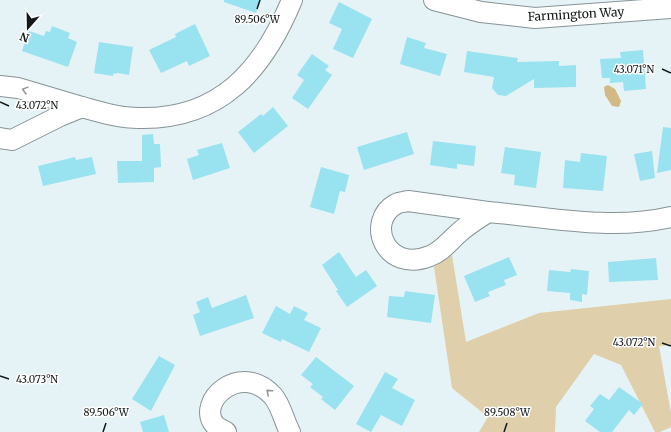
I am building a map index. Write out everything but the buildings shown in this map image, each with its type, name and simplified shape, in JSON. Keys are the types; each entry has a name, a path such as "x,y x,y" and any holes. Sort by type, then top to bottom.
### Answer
{"street":[{"path":"0,86 18,88 82,107 120,116 155,118 182,113 216,101 240,82 266,51 281,27 292,0"},
{"name":"Farmington Way","path":"434,0 481,12 535,9 671,8"},
{"path":"0,138 12,140 30,133 60,116 82,107"},
{"path":"488,212 462,230 431,256 419,260 406,260 395,257 387,249 381,235 381,224 386,213 396,204 408,201 488,212 572,221 635,222 671,217"},
{"path":"226,432 215,425 211,416 212,406 220,390 232,383 248,381 265,388 275,398 290,432"}],"shaded area":[{"path":"608,85 615,89 621,101 619,107 612,106 605,95 604,87"},
{"path":"452,255 466,342 539,313 671,299 671,345 659,346 671,413 671,427 660,432 655,432 621,365 594,354 556,407 555,432 479,432 488,417 452,388 434,267"}]}
